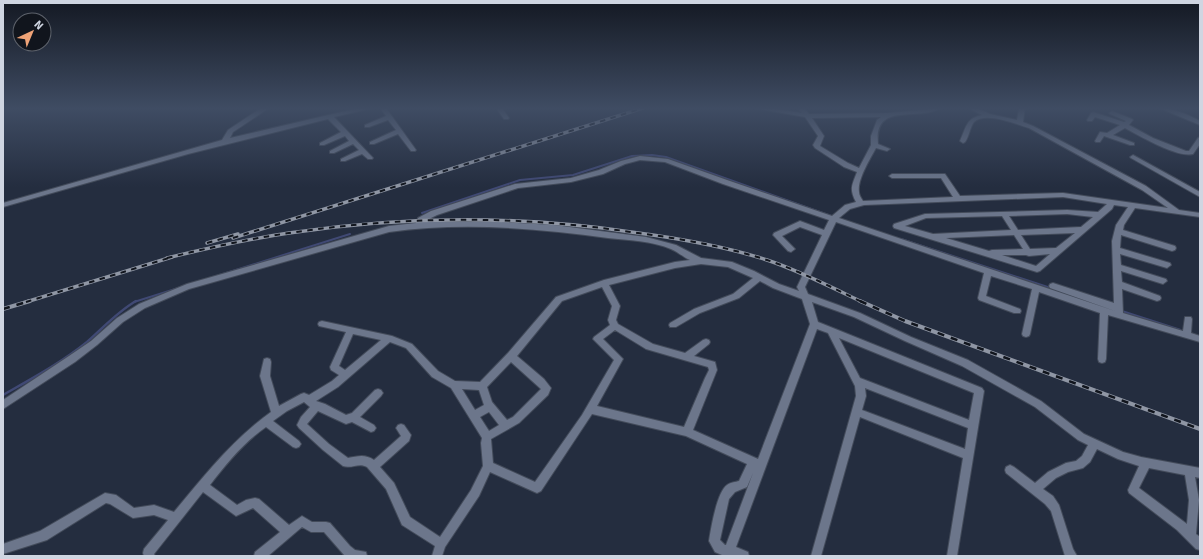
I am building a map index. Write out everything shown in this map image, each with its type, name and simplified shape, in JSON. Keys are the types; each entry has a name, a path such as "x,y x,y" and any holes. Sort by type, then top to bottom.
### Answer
{"street":[{"path":"225,142 229,134"},
{"path":"3,205 225,142 258,134"},
{"path":"322,144 343,134"},
{"path":"346,134 370,158"},
{"path":"372,143 393,134"},
{"path":"402,134 413,150"},
{"path":"820,134 821,136 816,145 817,147 846,165 861,171"},
{"path":"861,204 856,196 855,186 874,145 875,134"},
{"path":"963,141 966,134"},
{"path":"1044,134 1144,188 1177,212"},
{"path":"1098,140 1101,134"},
{"path":"1142,134 1185,153 1191,153 1198,146 1200,139"},
{"path":"1108,135 1132,144"},
{"path":"332,152 354,141"},
{"path":"874,145 887,149"},
{"path":"343,160 363,151"},
{"path":"1133,157 1200,195"},
{"path":"418,225 421,220 434,213 518,186 571,180 601,172 623,162 647,158 666,160 1104,311 1119,311"},
{"path":"892,176 943,176 958,199"},
{"path":"728,553 757,464 814,324 806,297 801,287 834,217 848,207 861,204 1063,195 1200,215"},
{"path":"1100,215 1067,212 925,216 897,226 1037,269 1083,230 1100,215 1109,207 1112,202"},
{"path":"1119,311 1116,250 1118,231 1133,205"},
{"path":"1004,214 1029,252"},
{"path":"791,249 777,235 800,224 826,234"},
{"path":"3,405 72,359 94,343 120,320 142,306 187,287 389,229 418,225 501,225 554,228 646,240 673,247 701,262"},
{"path":"930,236 1083,230"},
{"path":"1118,231 1172,248"},
{"path":"1116,250 1167,265"},
{"path":"985,253 1058,251"},
{"path":"322,324 389,338 409,346 435,374 454,385 482,386 511,356 559,299 604,283 675,265 701,262 729,264 776,286 857,315 908,339 965,363 1038,404 1081,437 1121,456 1146,463 1200,473"},
{"path":"1117,267 1163,281"},
{"path":"988,272 982,298 1017,311"},
{"path":"674,325 697,311 736,296 759,277"},
{"path":"604,283 616,306 612,320 615,326 642,344 712,365 713,370 687,432"},
{"path":"1118,284 1157,298"},
{"path":"1053,286 1200,339"},
{"path":"1026,334 1036,288"},
{"path":"1102,359 1104,311"},
{"path":"1187,334 1188,320"},
{"path":"814,324 979,391 952,556"},
{"path":"488,466 537,488 590,409 618,362 617,356 598,339 615,326"},
{"path":"346,375 334,367 351,330"},
{"path":"816,556 861,396 858,381 831,331"},
{"path":"312,403 389,338"},
{"path":"686,357 706,342"},
{"path":"487,438 516,420 545,392 546,388 541,382 511,356"},
{"path":"267,362 265,376 276,413"},
{"path":"858,381 973,426"},
{"path":"437,556 441,544 474,493 488,466 487,438 454,385"},
{"path":"482,386 490,406 506,426"},
{"path":"150,556 148,553 220,464 250,433 276,413 304,397 312,403 346,420 353,418 378,393"},
{"path":"312,403 315,409 302,422 302,425 326,448 347,463 359,460 367,461 390,486 406,521 441,544"},
{"path":"473,416 490,406"},
{"path":"590,409 687,432 757,464"},
{"path":"857,412 968,455"},
{"path":"353,418 371,428"},
{"path":"266,421 296,444"},
{"path":"373,467 406,438 401,428"},
{"path":"1035,489 1052,475 1066,468 1079,465 1086,459 1095,443"},
{"path":"1146,463 1133,490 1191,535 1200,545"},
{"path":"744,556 728,553 719,548 714,541 717,523 727,491 731,487 743,484 757,464"},
{"path":"1010,470 1049,500 1055,509 1068,552 1072,556"},
{"path":"1189,471 1194,500 1191,535"},
{"path":"203,486 236,511 242,509 249,503 255,503 289,532"},
{"path":"3,549 43,536 105,498 112,499 133,513 154,510 176,518"},
{"path":"259,556 302,521 311,527 326,527 346,550 353,554 362,556"}],"waterway":[{"path":"422,213 520,180 573,175 632,156 652,155 666,157 834,217"},
{"path":"135,302 350,234"},
{"path":"901,239 1066,293"},
{"path":"3,395 67,357 87,342 110,320 135,302"},
{"path":"1121,311 1180,330"}],"railway":[{"path":"233,238 561,134"},
{"path":"167,258 274,235 332,227 417,221 503,220 588,226 700,243 767,260 791,269 862,302"},
{"path":"207,243 238,234"},
{"path":"26,302 172,257"},
{"path":"3,309 30,301"},
{"path":"860,301 905,321 1200,429"}]}
